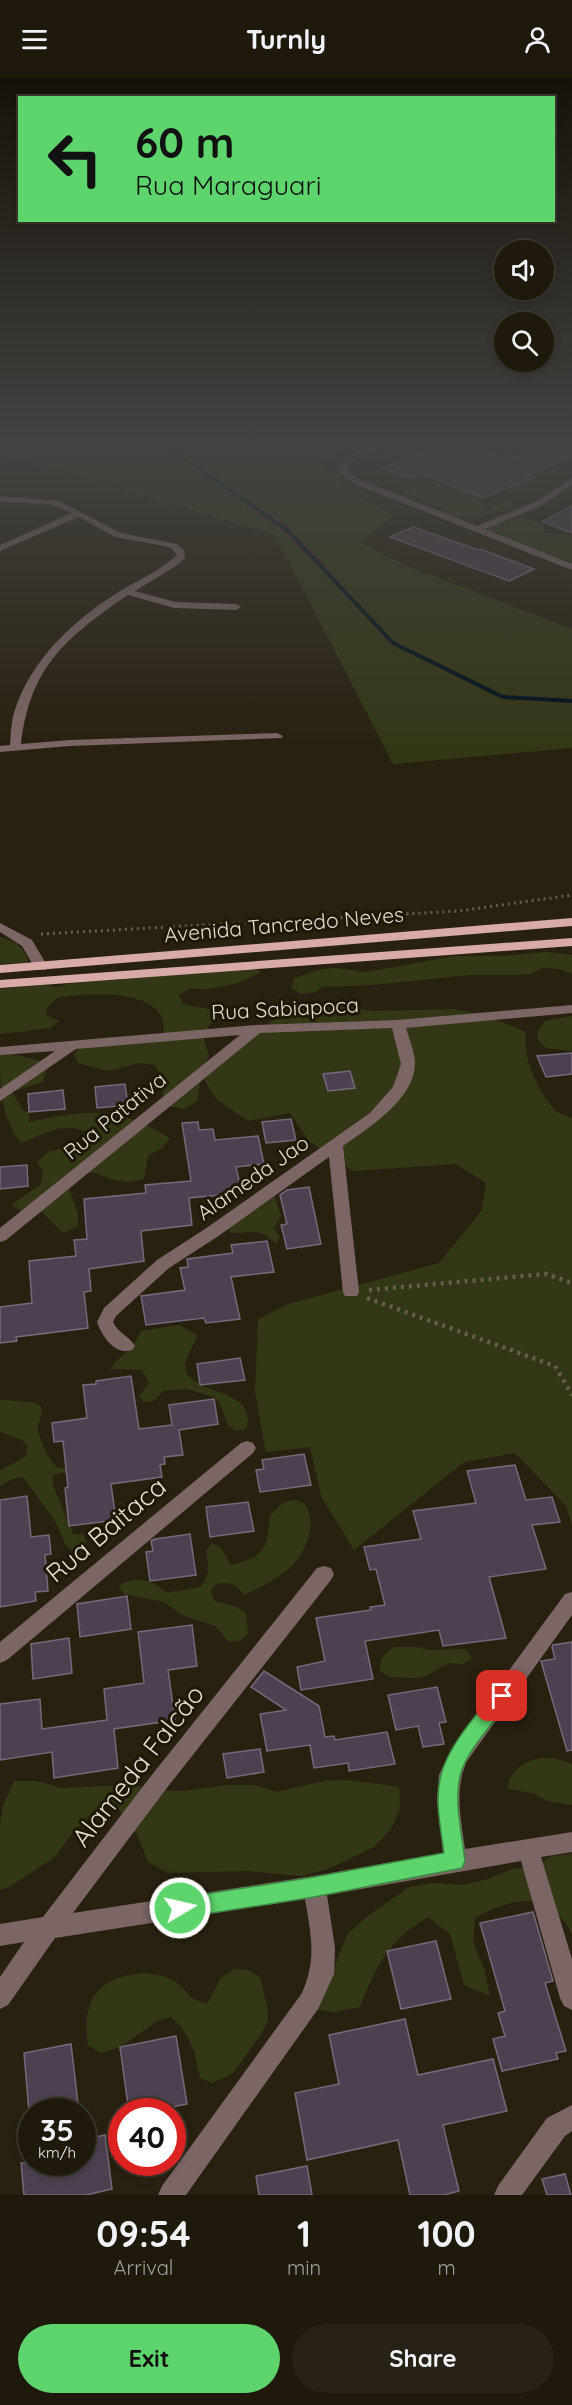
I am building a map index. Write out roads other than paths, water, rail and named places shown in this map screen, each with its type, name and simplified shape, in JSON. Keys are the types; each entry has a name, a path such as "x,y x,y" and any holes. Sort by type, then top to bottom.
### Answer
{"main road":[{"name":"Avenida Tancredo Neves","path":"0,969 572,922"},
{"name":"Avenida Tancredo Neves","path":"0,984 572,942"}],"street":[{"path":"15,746 15,725 21,703 33,677 71,632 126,591 180,560 182,552 173,547"},
{"path":"519,547 572,567"},
{"path":"126,591 184,606 236,607"},
{"path":"0,749 15,746 278,736"},
{"path":"0,927 27,943 41,967"},
{"name":"Rua Sabiapoca","path":"0,1051 256,1029 398,1024 572,1009"},
{"name":"Alameda Jao","path":"126,1346 108,1333 105,1323 110,1312 163,1264 375,1116 400,1089 408,1064 398,1024"},
{"name":"Rua Patativa","path":"0,1236 256,1029"},
{"path":"0,1096 72,1045"},
{"path":"335,1146 351,1292"},
{"name":"Rua Baitaca","path":"0,1654 247,1448"},
{"name":"Alameda Falcão","path":"0,1997 46,1929 113,1840 324,1574"},
{"path":"455,1861 448,1800 450,1775 460,1754 572,1600"},
{"path":"0,1935 314,1887 572,1842"},
{"path":"528,1849 572,1998"},
{"path":"171,2195 310,2001 322,1974 324,1948 314,1887"},
{"path":"507,2195 556,2127 572,2117"}],"waterway":[{"path":"303,547 393,643 503,697 572,701"}]}
